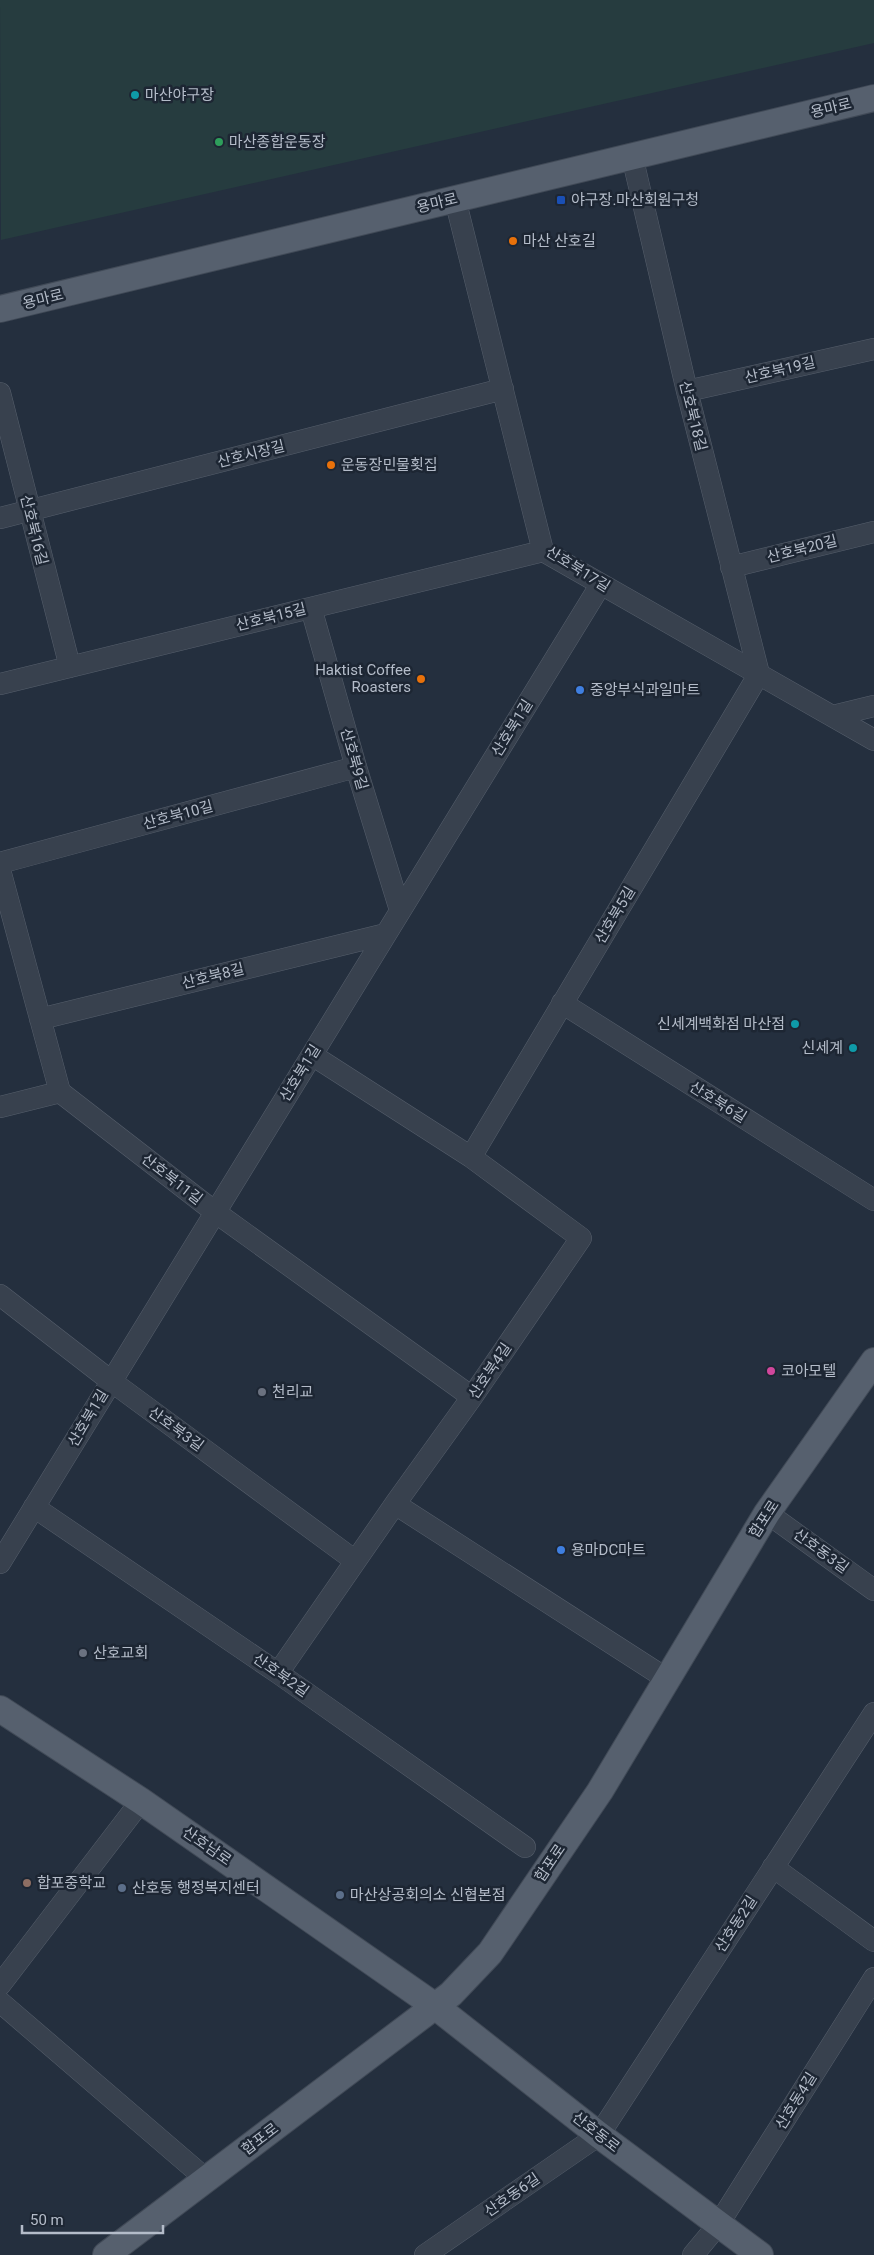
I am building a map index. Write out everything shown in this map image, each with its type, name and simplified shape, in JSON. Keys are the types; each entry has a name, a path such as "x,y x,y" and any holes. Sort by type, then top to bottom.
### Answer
{"main road":[{"name":"용마로","path":"0,309 874,98"},
{"name":"합포로","path":"114,2253 206,2179 451,1994 490,1953 600,1791 767,1513 871,1372"},
{"name":"산호남로","path":"0,1709 141,1800 435,2006"},
{"name":"산호동로","path":"435,2006 599,2135 760,2255"}],"street":[{"name":"산호북18길","path":"632,156 687,391 759,674"},
{"name":"산호북17길","path":"455,199 543,550 874,740"},
{"name":"산호북19길","path":"687,391 874,348"},
{"name":"산호시장길","path":"0,518 503,389"},
{"name":"산호북16길","path":"0,393 28,511 70,667"},
{"name":"산호북20길","path":"731,567 874,532"},
{"name":"산호북15길","path":"0,684 543,550"},
{"name":"산호북1길","path":"0,1563 600,584"},
{"name":"산호북9길","path":"312,608 356,767 400,910"},
{"name":"산호북5길","path":"471,1157 759,674"},
{"path":"833,716 874,706"},
{"name":"산호북10길","path":"0,863 356,767"},
{"path":"0,870 60,1092 0,1107"},
{"name":"산호북8길","path":"40,1019 386,934"},
{"name":"산호북6길","path":"562,1004 874,1200"},
{"name":"산호북4길","path":"278,1673 354,1560 472,1397 581,1238 471,1157 312,1055"},
{"name":"산호북11길","path":"60,1092 215,1212 472,1397"},
{"name":"산호북3길","path":"0,1295 111,1381 354,1560"},
{"path":"395,1504 667,1679"},
{"name":"산호북2길","path":"34,1507 278,1673 525,1847"},
{"name":"산호동3길","path":"767,1513 874,1590"},
{"name":"산호동2길","path":"599,2135 874,1713"},
{"path":"0,1985 141,1800"},
{"path":"773,1868 874,1941"},
{"name":"산호동4길","path":"693,2255 718,2225 874,1978"},
{"path":"0,2002 206,2179"},
{"name":"산호동6길","path":"425,2255 599,2135"}],"green space":[{"name":"마산종합운동장","path":"0,0 874,0 874,43 1,240"}],"place":[{"name":"마산야구장","path":"135,95"},
{"name":"마산종합운동장","path":"219,142"},
{"name":"야구장.마산회원구청","path":"561,200"},
{"name":"마산 산호길","path":"513,241"},
{"name":"운동장민물횟집","path":"331,465"},
{"name":"Haktist Coffee Roasters","path":"421,679"},
{"name":"중앙부식과일마트","path":"580,690"},
{"name":"신세계백화점 마산점","path":"795,1024"},
{"name":"신세계","path":"853,1048"},
{"name":"코아모텔","path":"771,1371"},
{"name":"천리교","path":"262,1392"},
{"name":"용마DC마트","path":"561,1550"},
{"name":"산호교회","path":"83,1653"},
{"name":"합포중학교","path":"27,1883"},
{"name":"산호동 행정복지센터","path":"122,1888"},
{"name":"마산상공회의소 신협본점","path":"340,1895"}]}
